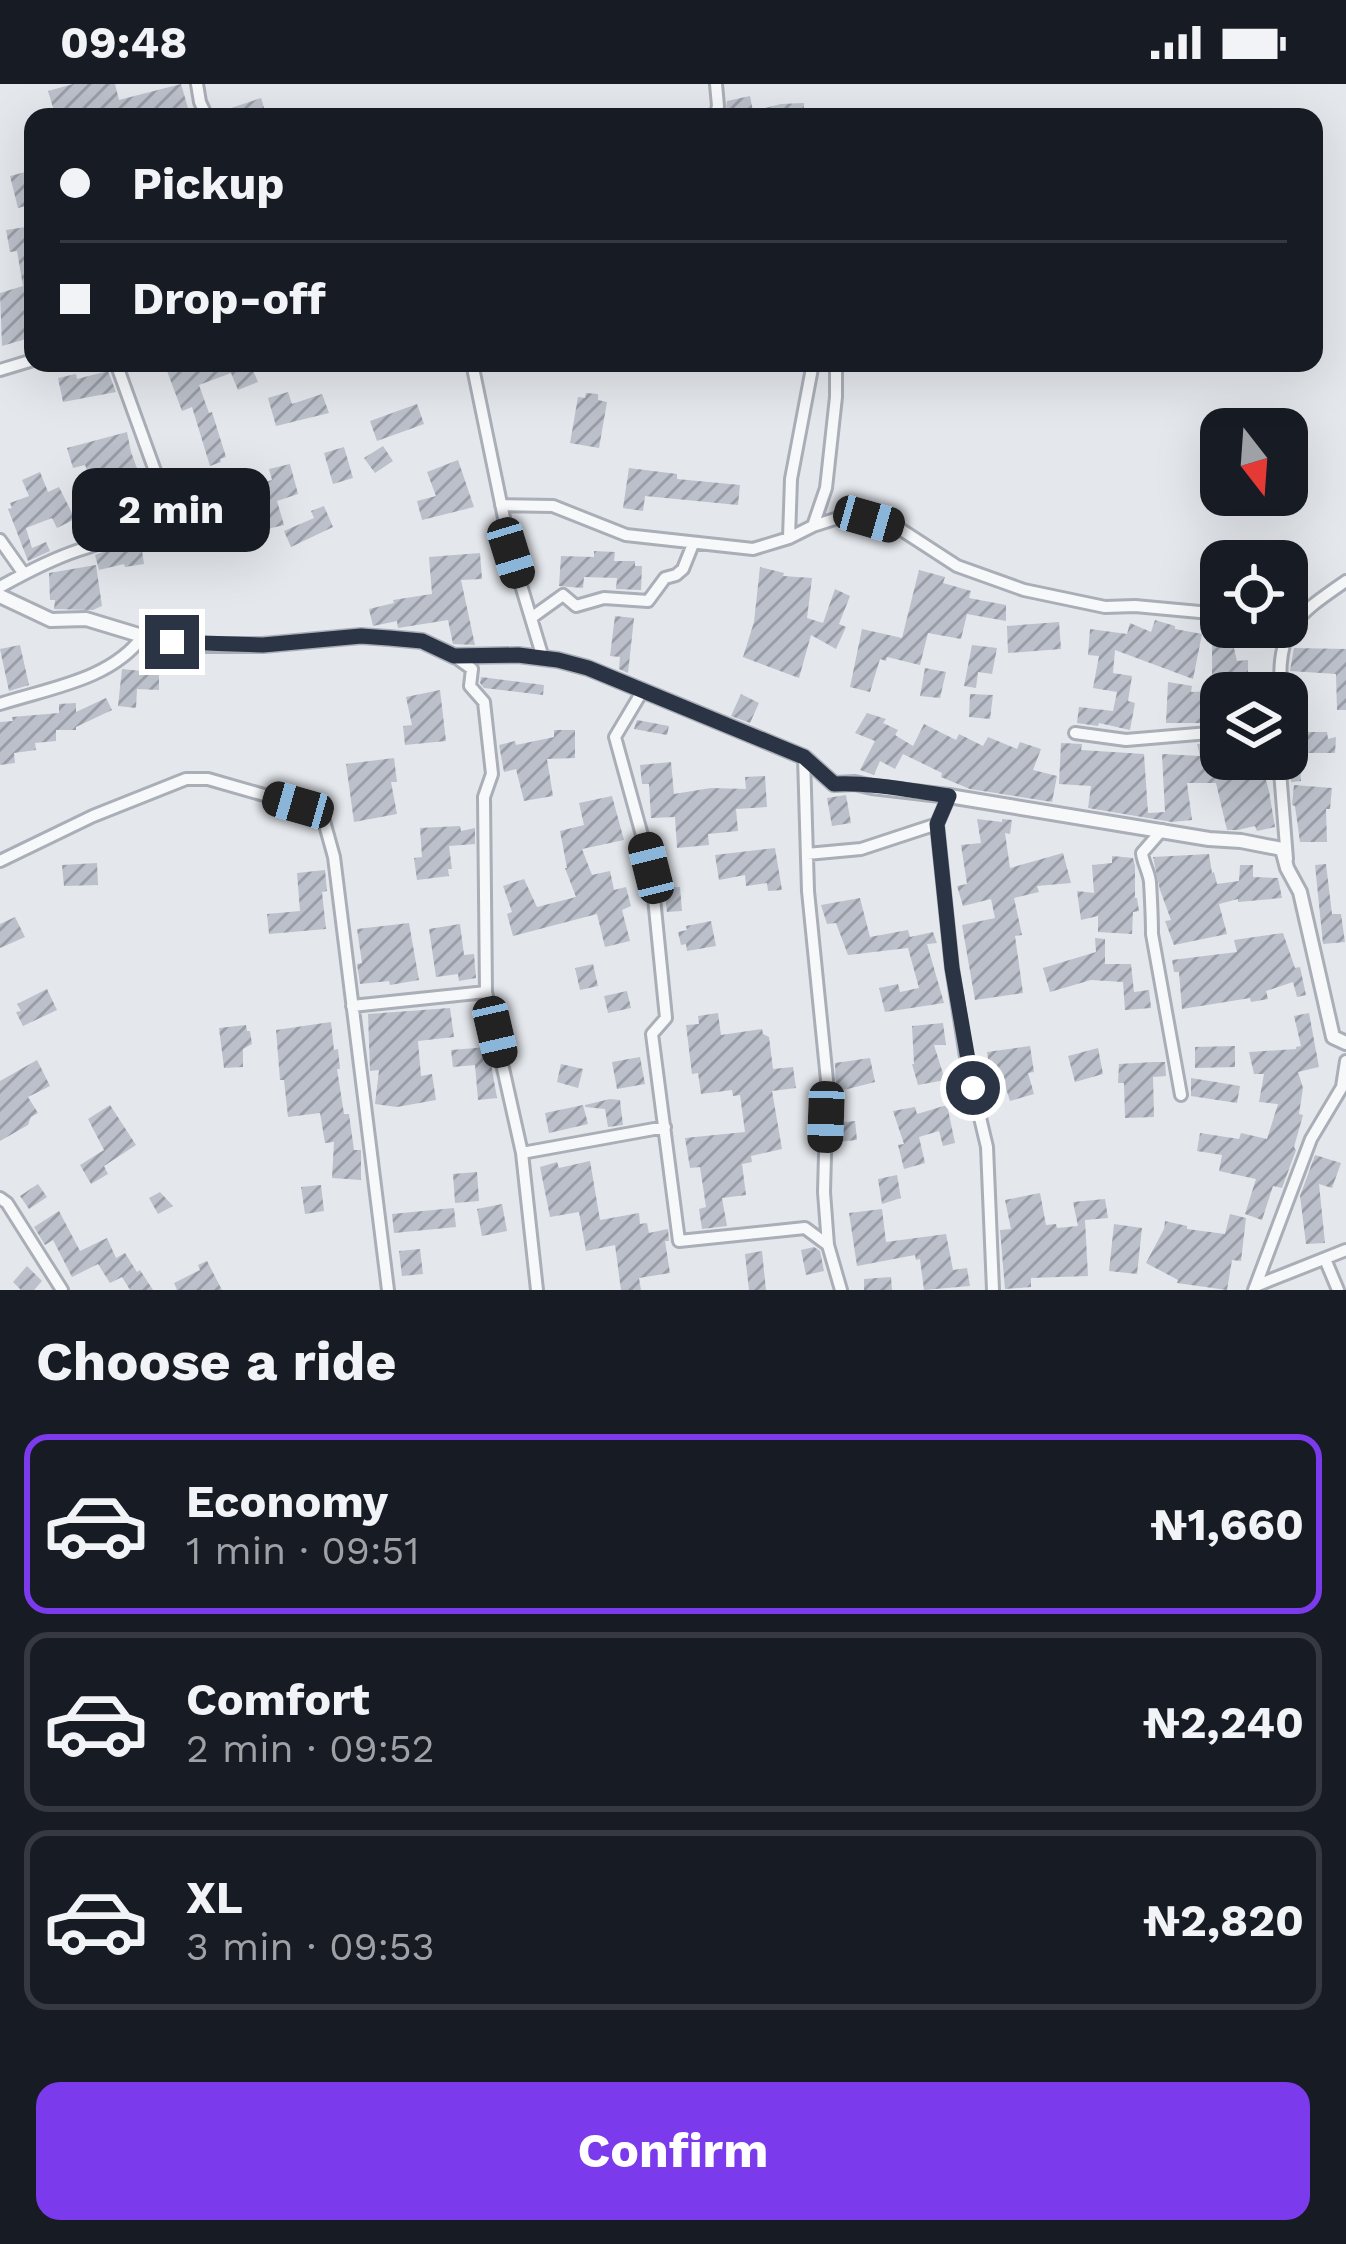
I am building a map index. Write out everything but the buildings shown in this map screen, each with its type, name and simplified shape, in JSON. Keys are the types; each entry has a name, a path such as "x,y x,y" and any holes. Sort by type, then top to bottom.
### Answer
{"street":[{"path":"119,372 163,493 162,503 150,519 130,530 24,574 0,592 51,620 86,620 189,644 389,638 422,641 472,669 470,686 484,702 493,774 484,797 486,992 522,1154 537,1290"},
{"path":"474,372 511,553 543,658"},
{"path":"789,538 791,479 810,372"},
{"path":"812,526 826,488 836,372"},
{"path":"501,506 553,506 626,535 753,549 838,518 869,519 897,527 957,566 1024,590 1090,605 1200,612"},
{"path":"0,540 24,574"},
{"path":"531,618 563,595 576,606 604,598 648,601 665,578 682,569 693,544"},
{"path":"1308,607 1346,581"},
{"path":"0,704 117,663 143,636"},
{"path":"454,656 518,655 588,668 804,757 834,784 949,796 1282,849 1300,892 1333,1037 1346,1043"},
{"path":"643,690 615,737 651,868 666,1018 652,1034 679,1241 805,1228 828,1245"},
{"path":"1075,734 1126,740 1200,734"},
{"path":"804,757 807,854 827,1080 824,1192 828,1245 841,1290"},
{"path":"0,861 93,816 186,779 208,778 298,805 324,821 334,857 388,1290"},
{"path":"1282,780 1288,868"},
{"path":"949,796 937,824 952,968 987,1147 993,1290"},
{"path":"807,854 861,849 937,824"},
{"path":"1162,830 1142,853 1181,1095"},
{"path":"352,1006 486,992"},
{"path":"1256,1287 1311,1139 1342,1087 1346,1061"},
{"path":"522,1154 665,1127"},
{"path":"0,1198 62,1290"},
{"path":"1256,1287 1346,1250"},
{"path":"1325,1259 1338,1290"}],"route":[{"path":"172,642 263,645 361,636 422,641 454,656 558,660 804,757 834,784 949,796 937,824 952,968 973,1088"}]}
